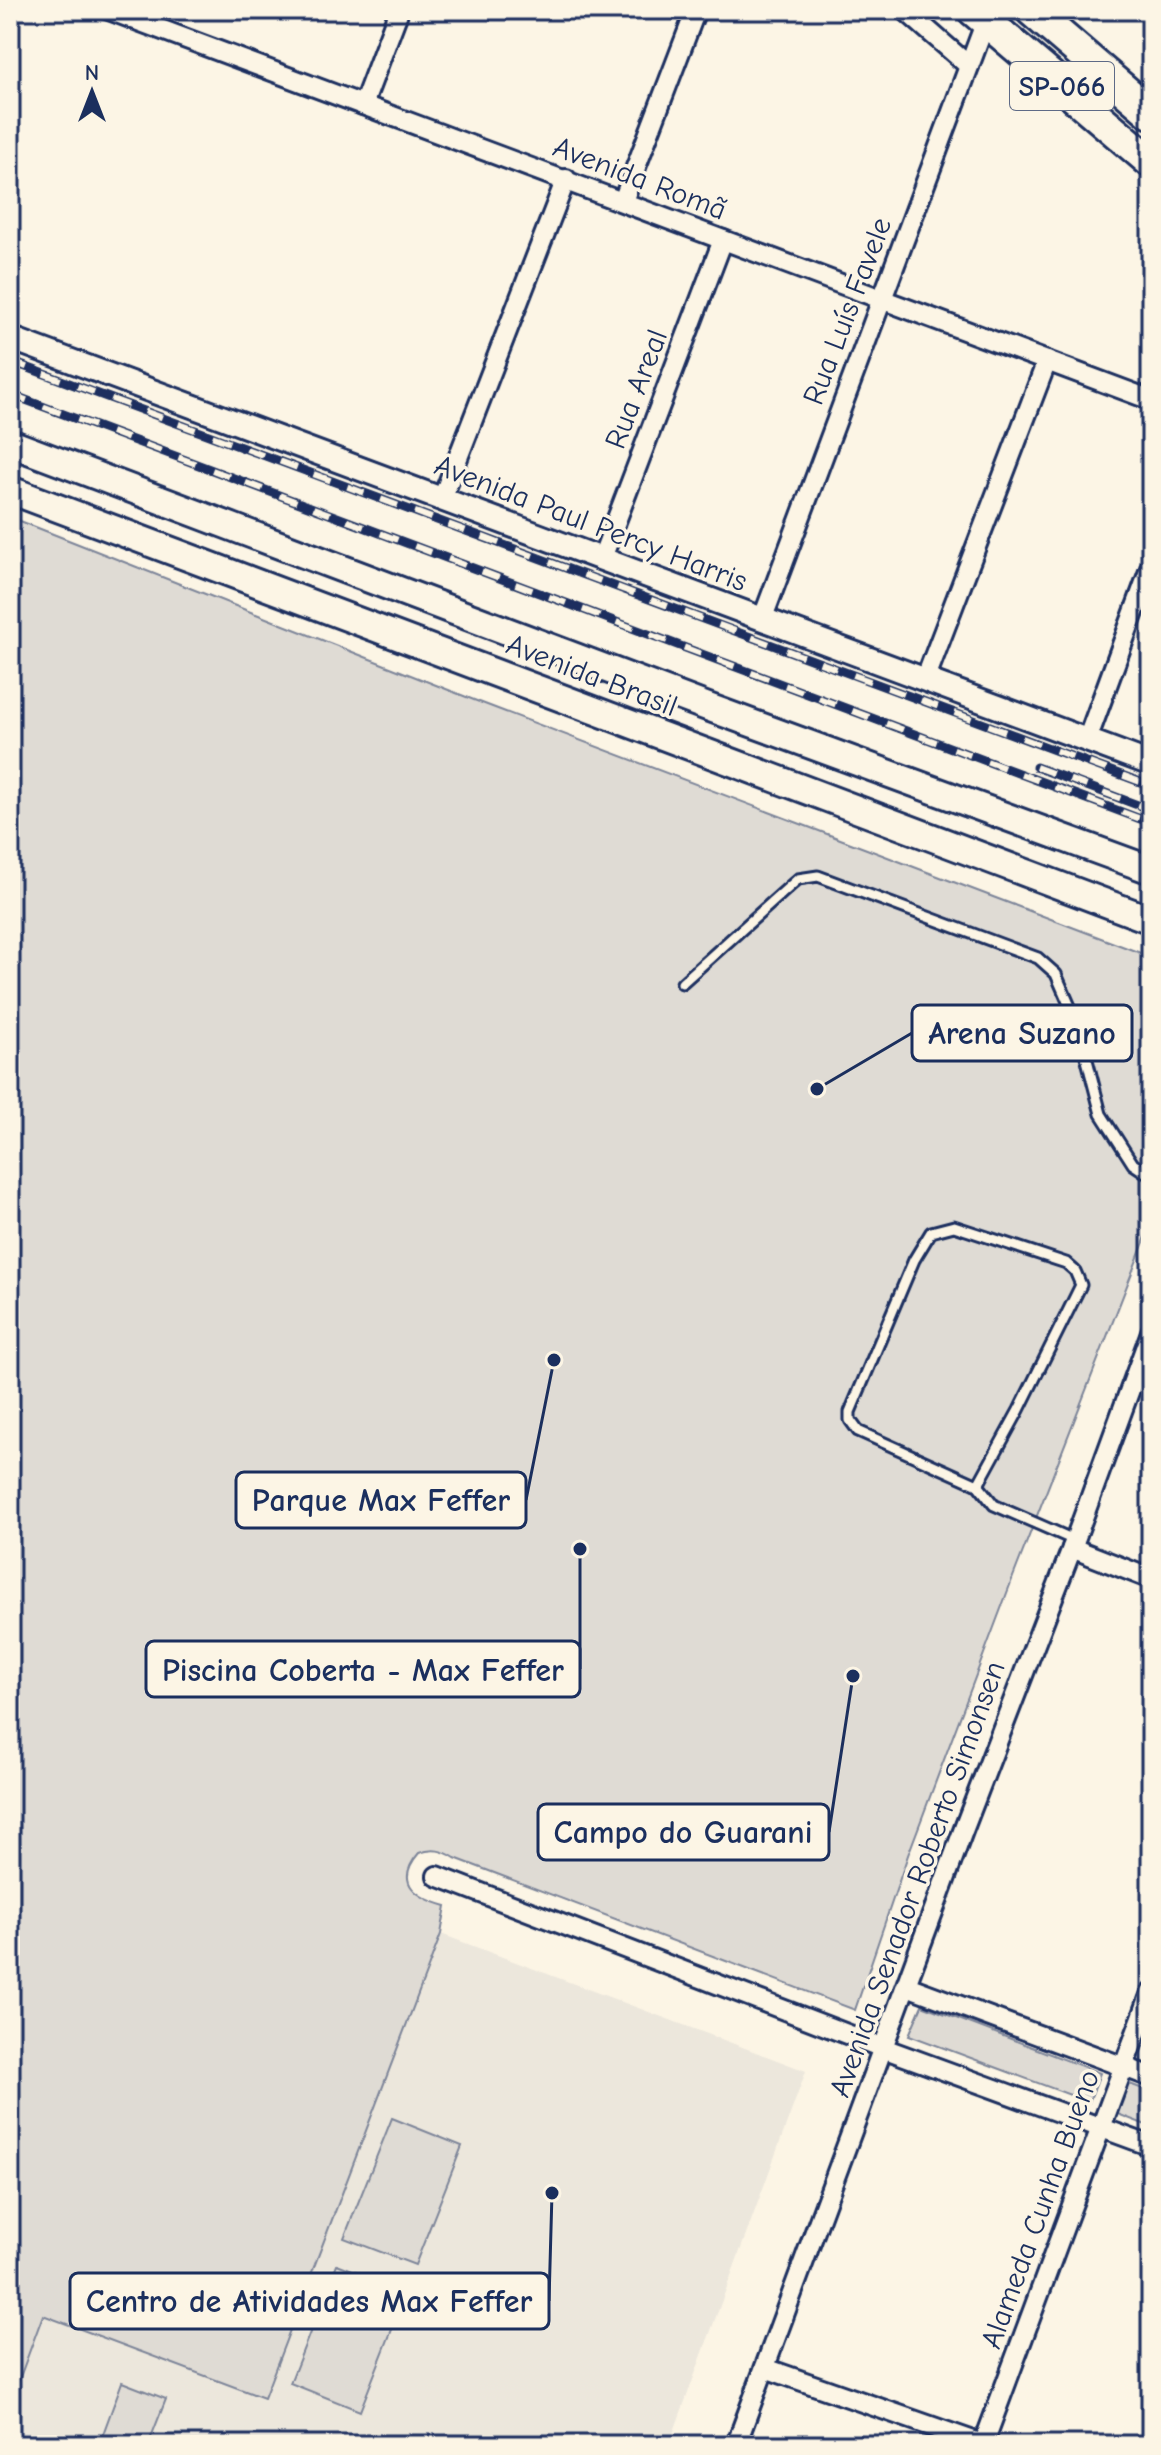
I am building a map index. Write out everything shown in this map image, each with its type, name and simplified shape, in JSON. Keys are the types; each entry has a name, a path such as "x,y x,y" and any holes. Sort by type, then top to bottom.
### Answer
{"highway":[{"name":"SP-066","path":"1031,10 1151,113"},
{"name":"SP-066","path":"979,16 1151,162"}],"main road":[{"name":"Avenida Brasil","path":"10,443 705,706 1151,870"},
{"name":"Avenida Brasil","path":"10,490 1151,920"},
{"path":"626,723 642,724 657,717 660,702 652,685"},
{"path":"684,745 676,735 674,719 685,708 705,706"}],"street":[{"name":"Avenida Romã","path":"109,10 1151,400"},
{"path":"363,105 399,10"},
{"path":"623,201 696,10"},
{"path":"905,10 969,66"},
{"name":"Rua Luís Favele","path":"762,620 969,66 979,16"},
{"path":"442,499 566,179"},
{"name":"Rua Areal","path":"602,558 723,240"},
{"name":"Avenida Paul Percy Harris","path":"10,338 1151,764"},
{"path":"925,680 1047,361"},
{"path":"1087,740 1151,566"},
{"name":"Avenida Senador Roberto Simonsen","path":"736,2445 1151,1332"},
{"path":"1073,1544 1151,1579"},
{"path":"437,1876 883,2048 1151,2146"},
{"path":"907,1986 1151,2077"},
{"name":"Alameda Cunha Bueno","path":"984,2445 1151,1993"},
{"path":"765,2368 984,2445"}],"lane":[{"path":"682,983 798,879 818,876 1038,958 1056,974 1078,1025 1101,1114 1133,1164 1151,1176"},
{"path":"978,1485 1081,1285 1075,1271 1066,1263 954,1226 931,1232 914,1260 850,1412 850,1420 858,1431 978,1485 994,1505 1073,1544"}],"shaded area":[{"path":"10,517 474,700 1151,957 1151,1224 908,1855 855,2010 442,1852 419,1853 408,1873 408,1881 418,1894 446,1906 441,1934 264,2398 43,2315 10,2404"},
{"path":"441,1934 806,2071 669,2445 10,2445 10,2404 42,2315 264,2398"},
{"path":"922,2005 1100,2073 1089,2102 909,2035"},
{"path":"1127,2083 1151,2092 1151,2127 1115,2113"},
{"path":"392,2118 462,2146 415,2265 344,2238"},
{"path":"337,2264 407,2291 360,2411 290,2383"},
{"path":"122,2382 166,2399 148,2445 99,2445"}],"railway":[{"path":"10,361 1151,786"},
{"path":"10,394 1151,823"},
{"path":"1036,767 1151,810"}],"place":[{"name":"Arena Suzano","path":"817,1089"},
{"name":"Parque Max Feffer","path":"554,1360"},
{"name":"Piscina Coberta - Max Feffer","path":"580,1549"},
{"name":"Campo do Guarani","path":"853,1676"},
{"name":"Centro de Atividades Max Feffer","path":"552,2193"}]}
